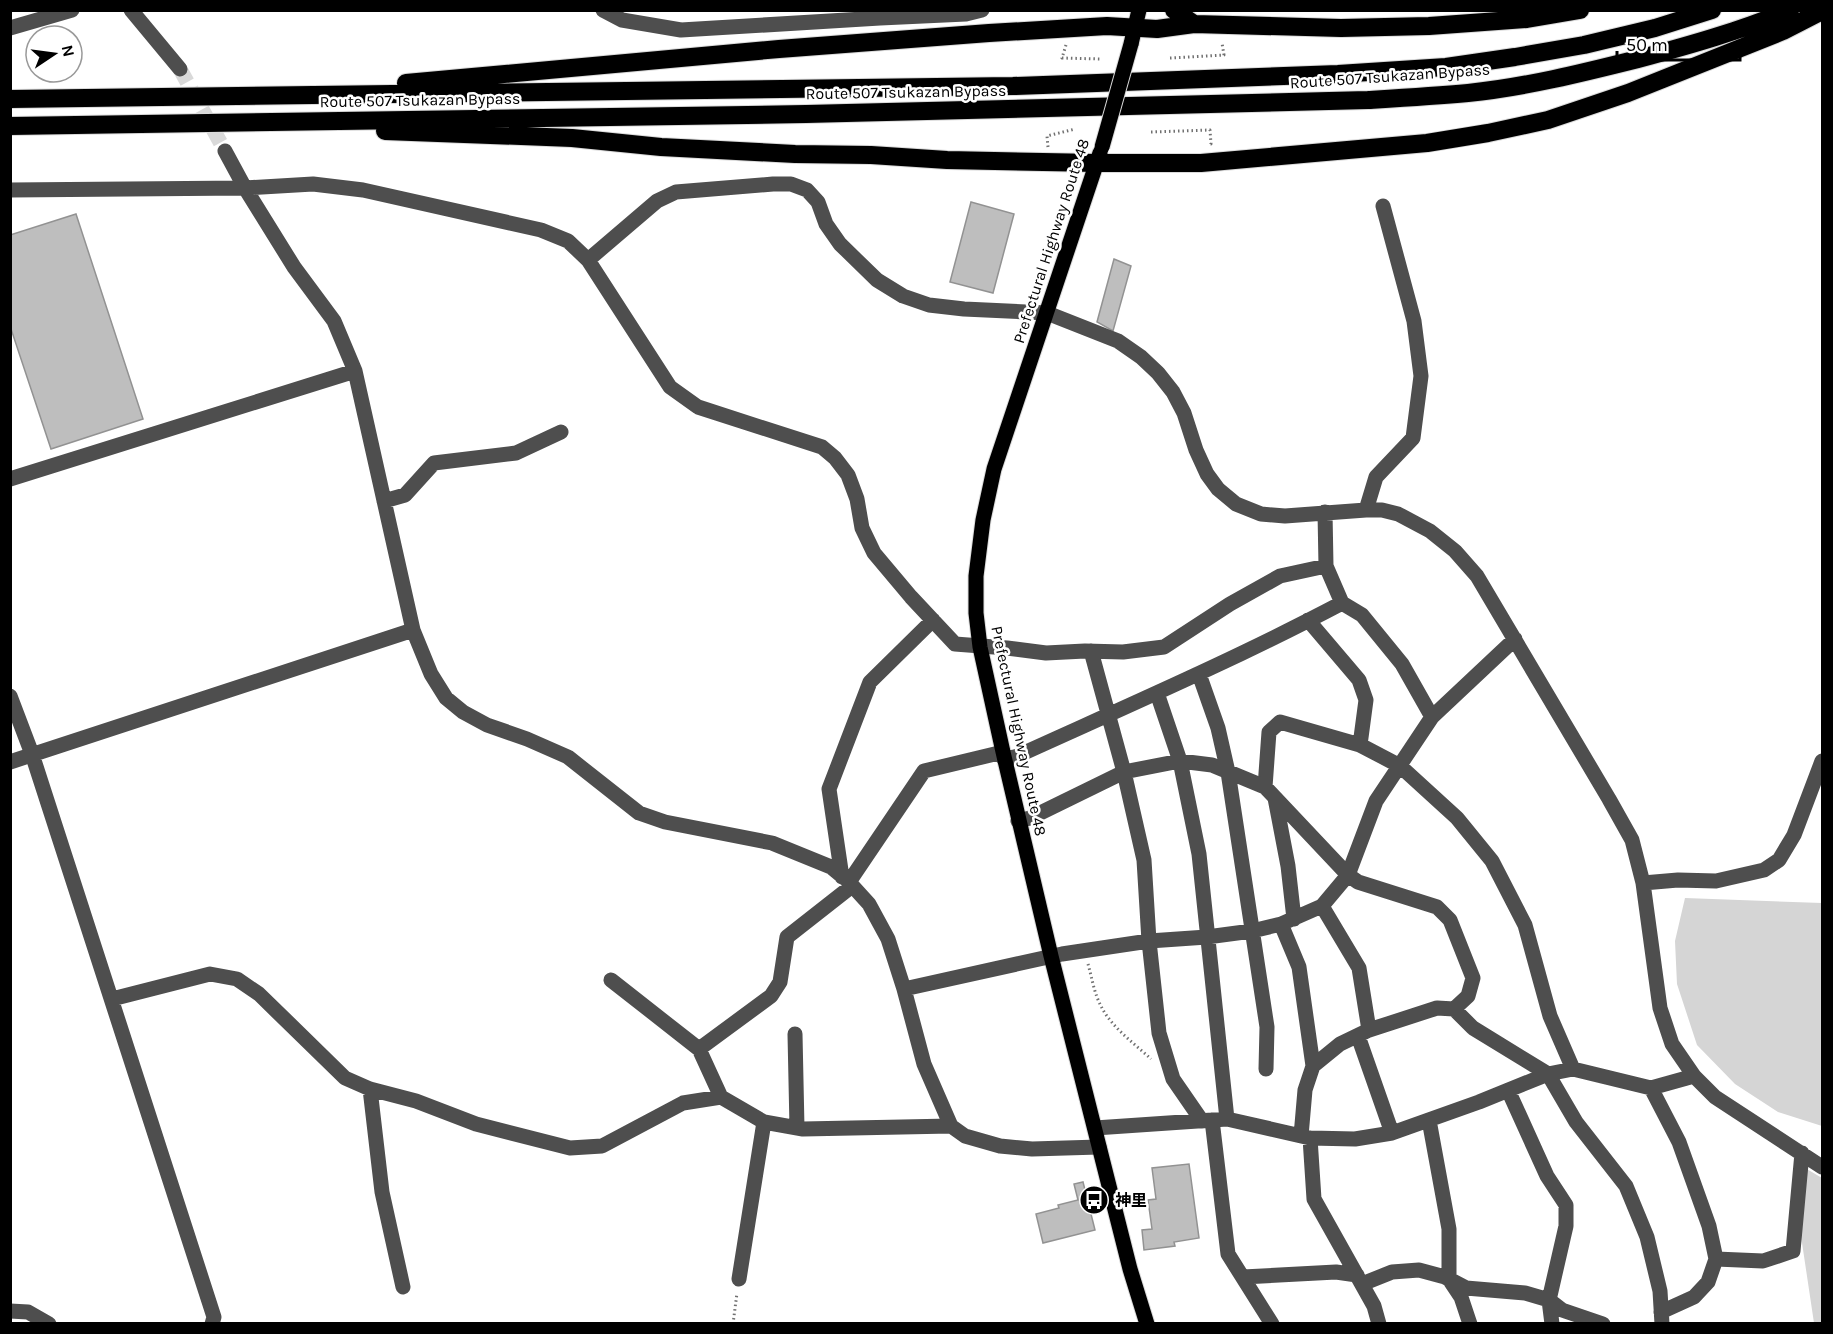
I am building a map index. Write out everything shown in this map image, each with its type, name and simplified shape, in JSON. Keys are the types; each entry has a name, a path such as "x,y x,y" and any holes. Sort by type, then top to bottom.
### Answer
{"highway":[{"path":"1174,10 1194,24"},
{"path":"237,96 803,47 1107,26 1157,29 1194,24 1341,28 1429,26 1527,19 1580,10"},
{"name":"Route 507 Tsukazan Bypass","path":"10,99 1013,86 1338,74 1446,67 1515,57 1594,43 1712,10"},
{"name":"Route 507 Tsukazan Bypass","path":"10,126 806,114 1368,100 1469,93 1598,69 1733,33 1790,10"},
{"path":"237,122 422,133 572,138 662,147 795,154 871,155 947,160 1100,155 1201,163 1427,143 1548,120 1628,93 1783,31 1822,12"}],"main road":[{"name":"Prefectural Highway Route 48","path":"1135,27 1100,155 994,469 982,520 976,576 976,613 980,647 1018,821 1130,1269 1147,1323"}],"street":[{"path":"10,28 72,10"},
{"path":"130,10 180,69"},
{"path":"603,10 622,20 681,30 881,14 966,14 982,10"},
{"path":"225,151 294,267 334,321 355,370 413,630 431,675 446,698 463,712 487,725 568,757 639,813 665,822 772,843 831,867 869,904 888,939 904,988 924,1064 951,1126 965,1136 1000,1146 1032,1149 1099,1147"},
{"path":"10,190 245,188 313,184 374,193 541,230 568,242 588,260 670,387 698,407 822,447 835,458 848,475 857,499 861,528 874,553 955,644 1046,653 1123,652 1164,647 1230,604 1280,576 1326,566"},
{"path":"588,260 657,201 676,192 791,184 807,190 818,202 826,224 840,244 877,280 903,296 929,305 1047,313 1118,341 1141,357 1173,392 1184,413 1196,450 1207,474 1218,489 1236,504 1261,514 1285,516 1382,510 1398,514 1430,531 1455,551 1477,576 1632,840 1643,883 1660,1008 1672,1044 1694,1076 1715,1097 1822,1167"},
{"path":"1366,510 1376,477 1413,438 1421,376 1414,321 1383,206"},
{"path":"10,479 355,370"},
{"path":"384,501 405,495 434,463 516,453 561,432"},
{"path":"1325,512 1326,566 1342,603 1362,615 1402,664 1432,717"},
{"path":"699,1049 771,996 780,982 787,937 848,882 924,771 1004,755 1015,757 1199,674 1342,603"},
{"path":"848,882 829,789 870,682 933,620"},
{"path":"1308,620 1359,680 1366,700 1360,745"},
{"path":"10,762 413,630"},
{"path":"904,988 1051,956 1149,941 1252,931 1288,922 1322,906 1348,875 1376,801 1432,717 1515,639"},
{"path":"1091,651 1124,772 1144,860 1149,941 1159,1033 1173,1079 1214,1120"},
{"path":"1199,674 1218,728 1228,772 1267,1027 1266,1069"},
{"path":"1157,693 1180,761 1199,854 1207,937 1214,1120 1228,1254 1272,1323"},
{"path":"10,696 32,754 112,999 214,1317 212,1323"},
{"path":"1379,1323 1374,1306 1314,1199 1306,1137 1305,1090 1313,1066 1299,967 1288,922 1288,866 1270,792 1269,732 1280,722 1360,745 1400,766 1456,818 1491,861 1524,926 1550,1016 1573,1069"},
{"path":"1018,821 1030,818 1124,772 1180,761 1212,765 1270,792 1348,875 1358,882 1437,907 1450,920 1473,978 1468,996 1454,1009"},
{"path":"1643,883 1678,880 1716,881 1764,870 1779,860 1794,835 1822,761"},
{"path":"1322,906 1359,968 1364,1033 1392,1133"},
{"path":"112,999 210,974 237,979 259,994 345,1078 370,1089 416,1101 476,1124 570,1148 602,1146 683,1103 721,1097"},
{"path":"610,980 699,1049 721,1097 764,1122 815,1129 951,1126"},
{"path":"1313,1066 1340,1044 1364,1033 1437,1008 1454,1009 1473,1028 1548,1074 1576,1122 1626,1186 1647,1237 1660,1291 1661,1318"},
{"path":"795,1034 797,1128"},
{"path":"1095,1128 1214,1120 1306,1137 1355,1139 1392,1133 1548,1074 1573,1069 1651,1088 1694,1076"},
{"path":"1651,1088 1679,1142 1709,1226 1716,1259 1708,1282 1694,1297 1661,1318"},
{"path":"370,1089 382,1192 403,1287"},
{"path":"1508,1090 1547,1176 1566,1205 1566,1226 1549,1300 1552,1323"},
{"path":"1429,1120 1449,1229 1449,1279 1461,1297 1470,1323"},
{"path":"739,1279 764,1122"},
{"path":"1716,1259 1763,1261 1793,1251 1802,1153"},
{"path":"1243,1277 1336,1272 1360,1280 1392,1272 1419,1270 1449,1279 1466,1288 1525,1293 1549,1300 1562,1311 1603,1323"},
{"path":"10,1311 28,1312 49,1323"}],"path":[{"path":"1170,58 1224,56 1224,43 1212,43"},
{"path":"1076,44 1065,45 1062,58 1100,59"},
{"path":"1151,132 1210,130 1211,144 1200,145"},
{"path":"1085,951 1101,1008 1114,1025 1173,1079"},
{"path":"732,1323 739,1279"}],"shaded area":[{"path":"1685,898 1822,903 1822,1126 1778,1112 1735,1084 1697,1045 1677,984 1675,941"},
{"path":"1805,1168 1822,1178 1822,1323 1814,1323 1798,1216"}],"building":[{"path":"971,202 1014,214 993,293 950,282"},
{"path":"76,214 143,419 51,449 10,326 10,235"},
{"path":"1114,259 1131,266 1113,331 1097,322"},
{"path":"1189,1164 1199,1238 1174,1242 1175,1246 1144,1250 1142,1230 1152,1229 1148,1200 1156,1199 1152,1168"},
{"path":"1083,1182 1095,1230 1043,1243 1036,1214 1078,1200 1074,1184"}],"tunnel":[{"path":"180,69 225,151"}],"place":[{"name":"神里","path":"1094,1200"}]}
